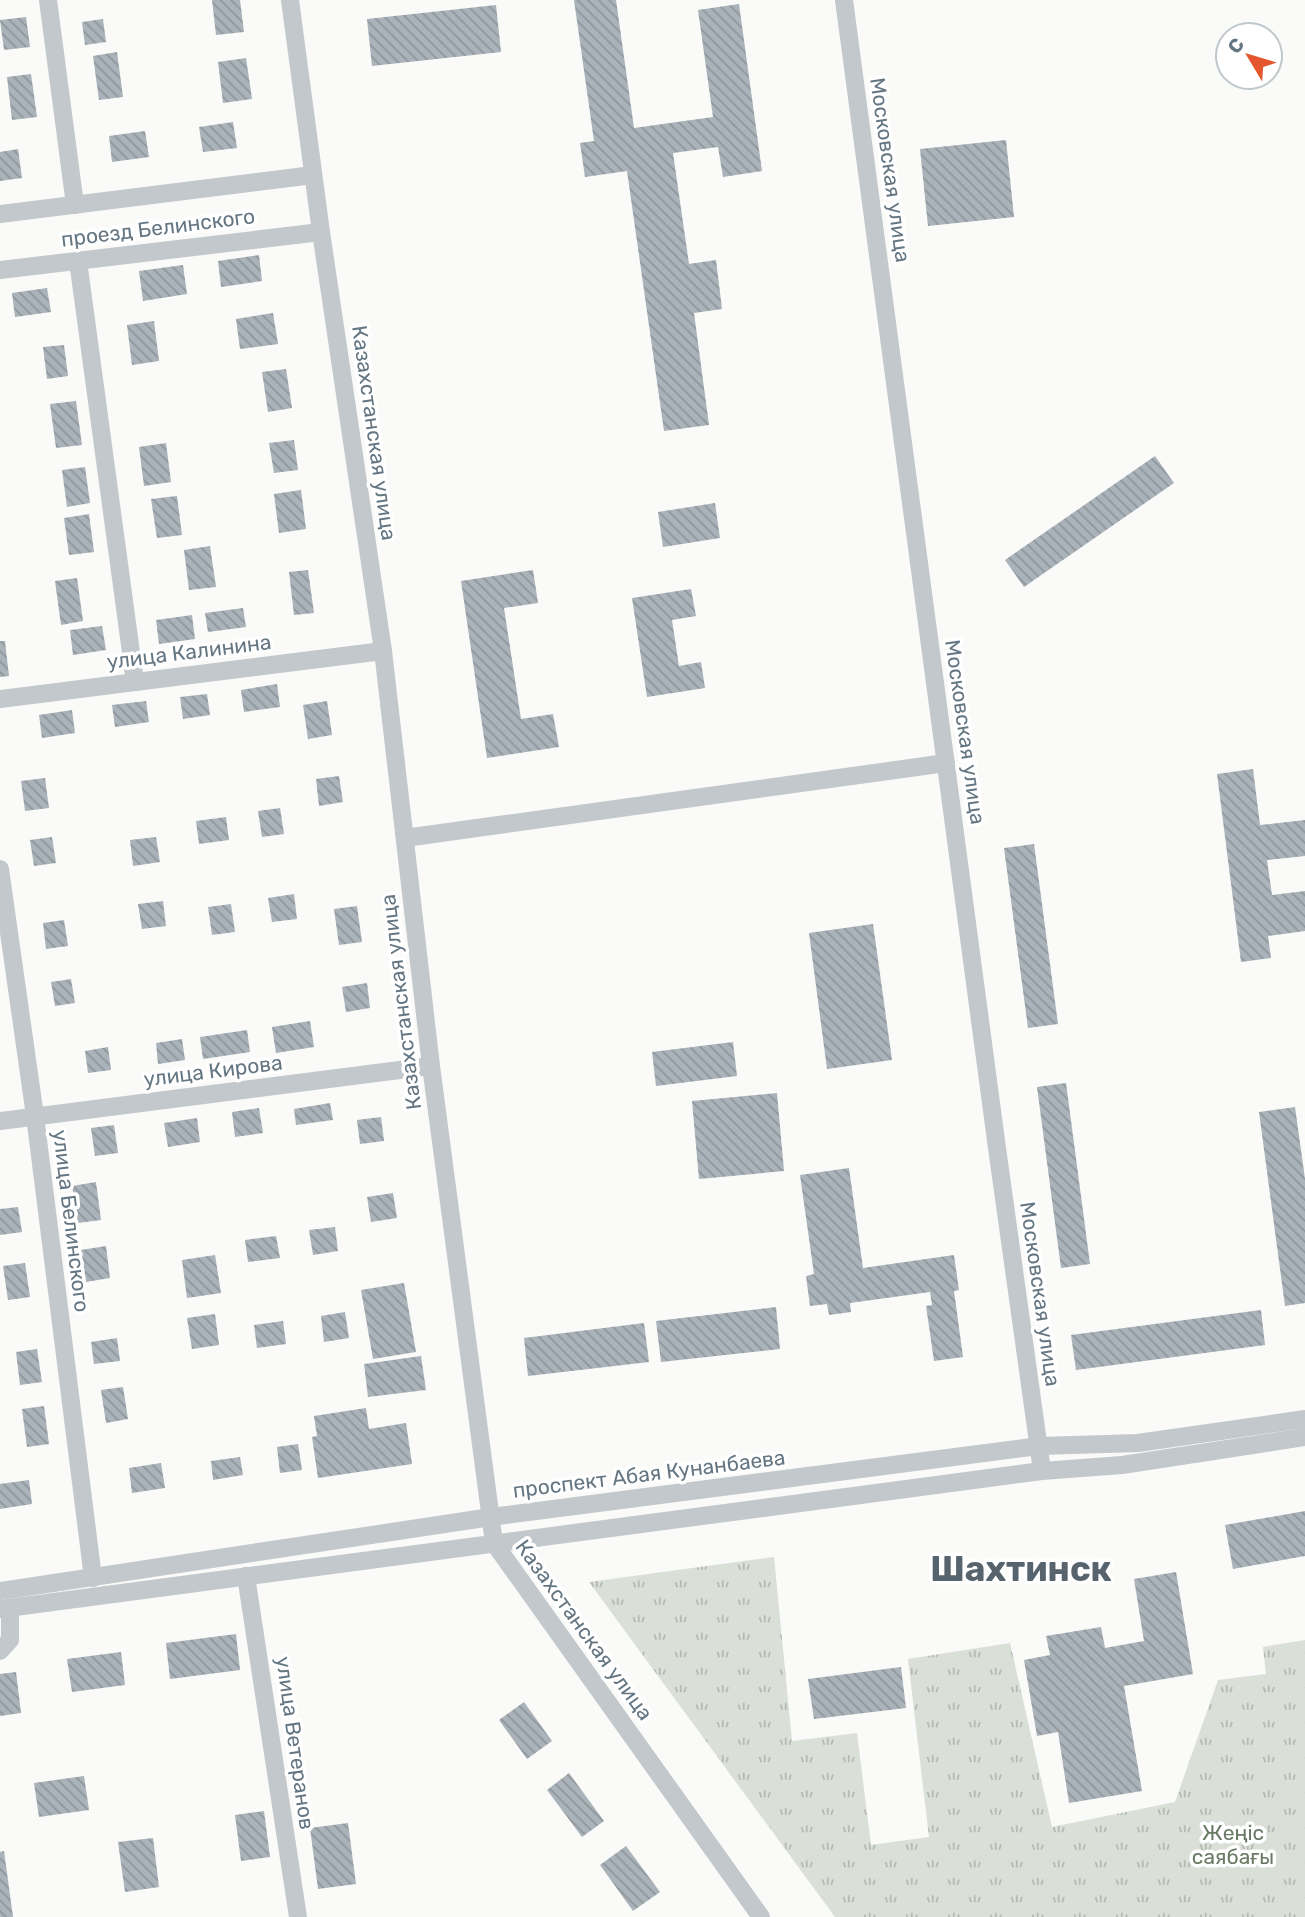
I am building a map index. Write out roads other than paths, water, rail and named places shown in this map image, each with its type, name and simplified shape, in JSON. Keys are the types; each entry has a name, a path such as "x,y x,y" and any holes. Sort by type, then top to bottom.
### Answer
{"street":[{"path":"48,0 75,205"},
{"name":"Казахстанская улица","path":"290,0 321,232 383,651 431,1066 494,1543 761,1917"},
{"name":"Московская улица","path":"844,0 1042,1471"},
{"name":"проезд Белинского","path":"0,214 313,175"},
{"name":"проезд Белинского","path":"0,270 321,232"},
{"path":"78,261 135,682"},
{"name":"улица Калинина","path":"0,699 383,651"},
{"path":"405,838 946,764"},
{"name":"улица Белинского","path":"0,869 35,1116 93,1578"},
{"name":"улица Кирова","path":"0,1121 431,1066"},
{"name":"проспект Абая Кунанбаева","path":"0,1591 491,1517 1039,1446 1138,1443 1305,1419"},
{"path":"0,1651 10,1640 5,1608 1042,1471 1122,1465 1305,1437"},
{"name":"улица Ветеранов","path":"246,1576 298,1917"}],"district":[{"name":"Шахтинск","path":"1021,1569"}],"park label":[{"name":"Жеңіс саябағы","path":"1233,1845"}]}
